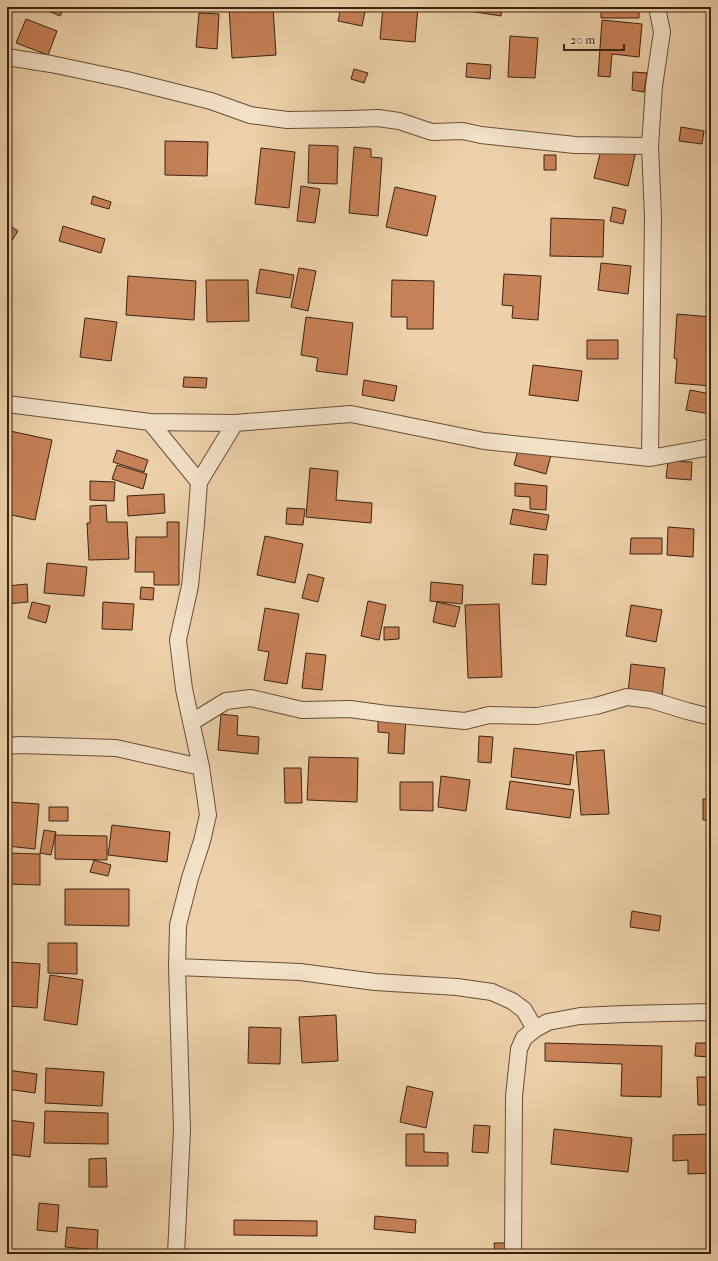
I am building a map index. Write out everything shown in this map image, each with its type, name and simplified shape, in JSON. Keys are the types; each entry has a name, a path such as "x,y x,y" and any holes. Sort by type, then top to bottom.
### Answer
{"street":[{"path":"650,458 653,216 650,146 654,86 662,32 657,7"},
{"path":"7,57 52,64 127,80 211,101 250,115 287,120 378,118 399,121 432,132 463,131 480,135 575,145 650,146"},
{"path":"7,404 150,422 235,423 351,414 484,441 650,458 711,447"},
{"path":"150,422 199,482"},
{"path":"176,1254 182,1129 177,966 178,925 208,815 201,767 184,689 178,640 190,586 199,482 235,423"},
{"path":"192,722 226,701 251,698 302,710 350,709 465,721 489,715 537,716 596,706 628,698 651,700 711,717"},
{"path":"7,746 20,745 116,748 201,767"},
{"path":"177,966 300,972 375,982 457,987 492,992 512,1001 524,1010 535,1029"},
{"path":"513,1254 514,1096 519,1050 524,1038 535,1029 548,1022 580,1016 711,1012"}],"building":[{"path":"44,7 64,7 60,16 44,9"},
{"path":"229,7 273,7 276,55 232,58"},
{"path":"341,7 366,7 362,26 338,21"},
{"path":"383,7 418,7 415,42 380,39"},
{"path":"469,7 502,7 501,16 469,11"},
{"path":"601,7 639,7 639,18 601,18"},
{"path":"199,13 219,14 217,49 196,47"},
{"path":"26,19 57,31 48,55 16,43"},
{"path":"602,20 642,24 639,57 612,54 610,77 598,76"},
{"path":"510,36 538,38 535,78 508,77"},
{"path":"467,63 491,65 490,79 466,77"},
{"path":"354,69 368,73 364,83 351,79"},
{"path":"633,72 647,73 644,92 632,90"},
{"path":"681,127 704,131 702,144 679,141"},
{"path":"706,131 711,131 711,147 707,148"},
{"path":"617,137 638,142 628,186 594,178 601,150 613,153"},
{"path":"165,141 208,142 207,176 165,175"},
{"path":"309,145 338,146 337,184 308,183"},
{"path":"354,147 371,149 371,157 382,158 378,216 349,213"},
{"path":"261,148 295,152 289,208 255,204"},
{"path":"544,155 556,155 556,170 544,170"},
{"path":"301,186 320,189 315,223 297,221"},
{"path":"395,187 436,196 427,236 386,227"},
{"path":"93,196 111,202 109,209 91,204"},
{"path":"613,207 626,210 623,224 610,221"},
{"path":"551,218 604,220 603,257 550,256"},
{"path":"7,224 18,231 11,242 7,240"},
{"path":"63,226 105,239 101,253 59,241"},
{"path":"601,263 631,266 628,294 598,290"},
{"path":"299,268 316,271 308,311 291,307"},
{"path":"260,269 294,275 290,298 256,293"},
{"path":"504,274 541,276 538,320 512,318 513,306 502,305"},
{"path":"128,276 196,281 194,320 126,315"},
{"path":"206,280 248,280 249,321 207,322"},
{"path":"392,280 434,281 433,329 407,329 407,317 391,317"},
{"path":"677,314 711,317 711,386 675,383 677,359 674,358"},
{"path":"306,317 353,323 347,375 316,371 318,358 301,355"},
{"path":"85,318 117,322 111,361 80,357"},
{"path":"587,340 618,340 618,359 587,359"},
{"path":"533,365 582,371 578,401 529,395"},
{"path":"184,377 207,378 206,388 183,387"},
{"path":"364,380 397,386 394,401 362,395"},
{"path":"690,390 711,394 711,414 686,410"},
{"path":"10,431 52,440 35,520 7,514 7,444"},
{"path":"519,446 551,455 546,474 514,465"},
{"path":"117,450 148,460 144,472 113,462"},
{"path":"668,461 692,462 691,480 666,478"},
{"path":"117,465 147,474 143,489 112,479"},
{"path":"310,468 338,471 336,500 372,503 371,523 306,517"},
{"path":"90,481 115,482 114,501 90,500"},
{"path":"515,483 547,486 546,510 530,509 530,497 515,496"},
{"path":"164,494 165,513 128,516 127,496"},
{"path":"106,505 107,522 127,522 129,559 89,560 87,523 90,523 90,506"},
{"path":"287,508 305,509 303,525 286,524"},
{"path":"513,509 549,515 546,530 510,524"},
{"path":"167,522 179,522 179,585 154,585 154,572 135,572 136,537 167,537"},
{"path":"668,527 694,529 693,557 667,555"},
{"path":"265,536 303,544 295,583 257,575"},
{"path":"631,538 662,538 662,554 630,554"},
{"path":"534,554 548,555 546,585 532,584"},
{"path":"711,561 711,602 709,602"},
{"path":"47,563 87,567 84,596 44,593"},
{"path":"308,574 324,578 318,602 302,598"},
{"path":"431,582 463,585 462,604 430,601"},
{"path":"27,584 28,602 7,604 7,586"},
{"path":"141,587 154,588 153,600 140,599"},
{"path":"368,601 386,605 379,640 361,636"},
{"path":"32,602 50,606 46,623 28,618"},
{"path":"103,602 134,604 132,630 102,629"},
{"path":"437,602 460,607 455,627 433,622"},
{"path":"499,604 502,677 468,678 465,605"},
{"path":"631,605 662,610 656,642 626,636"},
{"path":"265,608 299,614 287,684 264,680 269,652 258,650"},
{"path":"384,627 399,627 399,639 384,640"},
{"path":"306,653 326,655 322,690 302,688"},
{"path":"631,664 665,668 662,696 628,693"},
{"path":"221,714 238,716 237,735 259,737 258,754 218,750"},
{"path":"378,715 406,716 404,754 388,753 389,733 378,732"},
{"path":"479,736 493,737 491,763 478,762"},
{"path":"514,748 574,755 570,785 511,777"},
{"path":"604,750 609,814 581,815 576,752"},
{"path":"309,757 358,758 357,802 307,800"},
{"path":"284,768 301,768 302,803 285,803"},
{"path":"441,776 470,780 466,811 438,807"},
{"path":"510,781 574,790 570,818 506,809"},
{"path":"400,782 433,782 433,811 400,810"},
{"path":"703,799 711,799 711,820 703,820"},
{"path":"7,802 39,804 35,849 7,846"},
{"path":"49,807 68,807 68,821 49,821"},
{"path":"112,825 170,832 167,862 108,855"},
{"path":"44,830 56,832 51,855 40,853"},
{"path":"55,835 107,836 107,860 55,859"},
{"path":"7,853 40,854 40,885 7,884"},
{"path":"94,860 111,865 108,876 90,872"},
{"path":"65,889 129,889 129,926 65,925"},
{"path":"632,911 661,916 659,931 630,927"},
{"path":"48,943 77,943 77,974 48,973"},
{"path":"9,962 40,964 37,1008 7,1006"},
{"path":"50,975 83,980 77,1025 44,1020"},
{"path":"336,1015 338,1061 302,1063 299,1017"},
{"path":"249,1027 281,1028 280,1064 248,1063"},
{"path":"545,1043 662,1046 661,1097 621,1096 622,1064 545,1061"},
{"path":"696,1043 711,1043 711,1057 695,1056"},
{"path":"46,1068 104,1072 102,1106 45,1103"},
{"path":"7,1070 37,1074 35,1093 7,1089"},
{"path":"697,1077 711,1077 711,1105 698,1105"},
{"path":"407,1086 433,1092 426,1128 400,1122"},
{"path":"45,1111 108,1113 108,1144 44,1143"},
{"path":"7,1120 34,1123 30,1157 7,1154"},
{"path":"474,1125 490,1126 488,1153 472,1152"},
{"path":"554,1129 632,1138 628,1172 551,1164"},
{"path":"406,1134 424,1134 424,1152 448,1153 448,1166 406,1166"},
{"path":"711,1134 711,1173 688,1174 688,1160 673,1161 673,1135"},
{"path":"106,1158 107,1187 89,1187 89,1159"},
{"path":"39,1203 59,1205 57,1232 37,1230"},
{"path":"375,1216 416,1220 415,1233 374,1229"},
{"path":"234,1220 317,1221 317,1236 234,1235"},
{"path":"67,1227 98,1230 97,1250 65,1247"},
{"path":"494,1243 506,1243 506,1254 495,1254"},
{"path":"264,1250 264,1254 249,1254 249,1251"}]}
